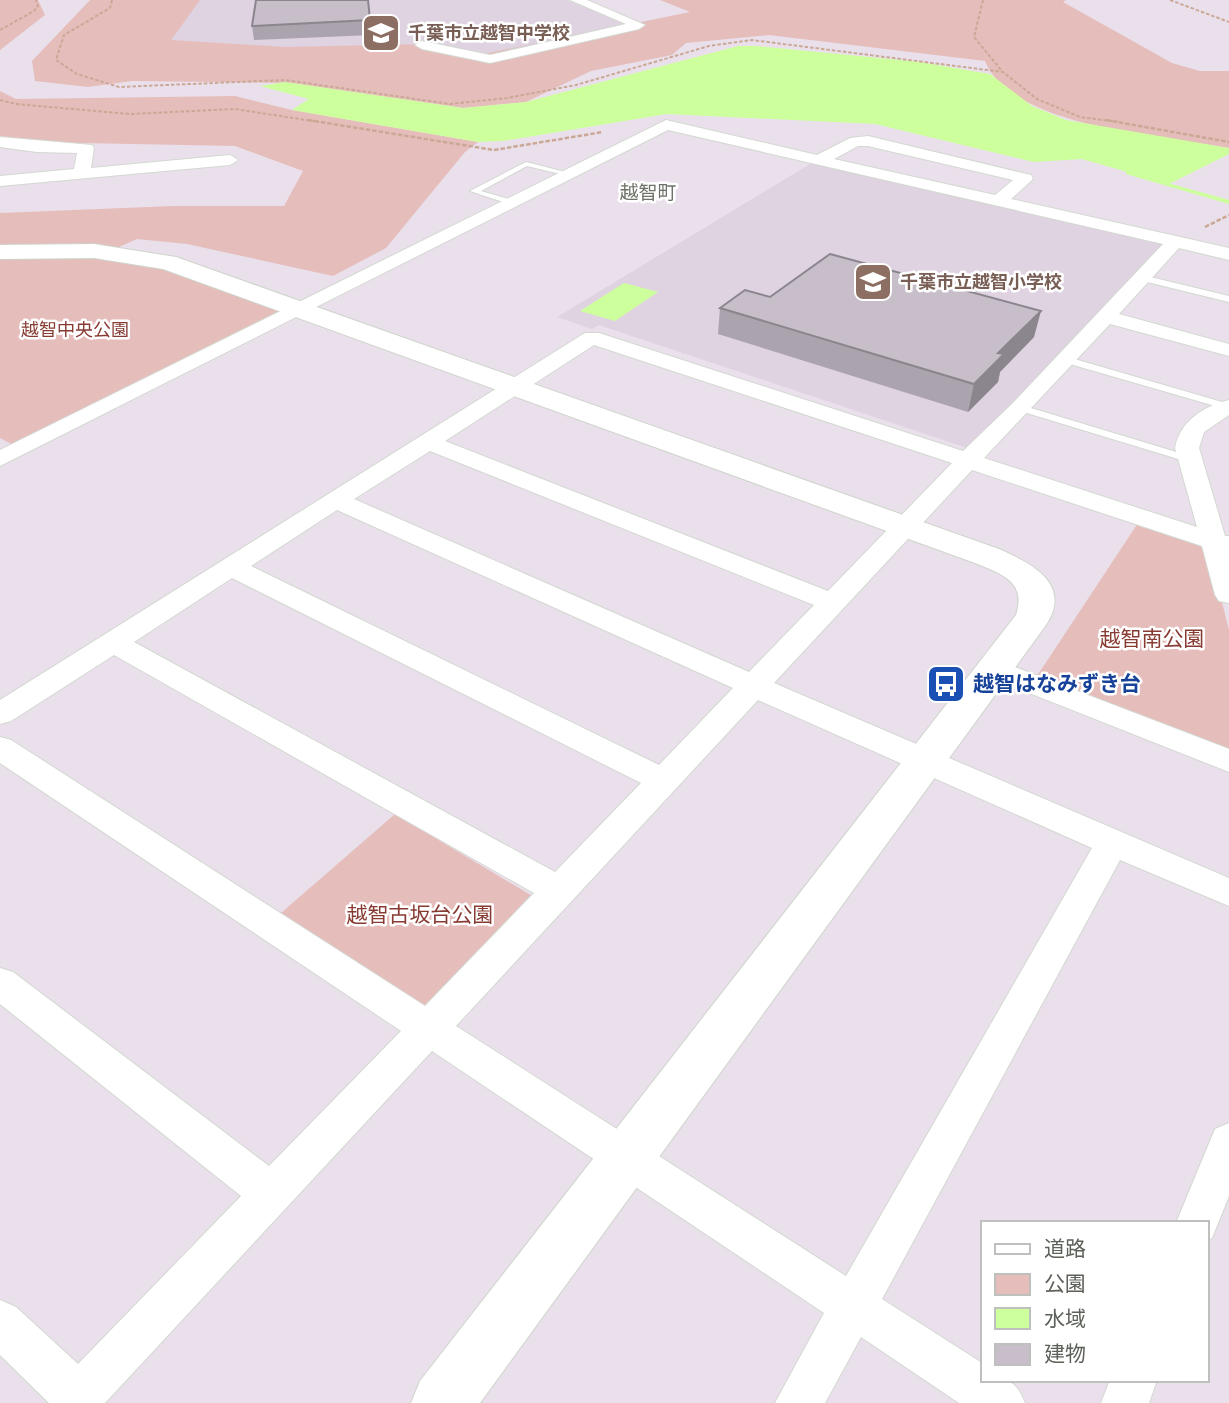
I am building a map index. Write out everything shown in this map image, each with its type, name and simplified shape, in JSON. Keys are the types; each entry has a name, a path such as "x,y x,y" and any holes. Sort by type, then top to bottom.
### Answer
{"street":[{"path":"578,0 596,0"},
{"path":"422,46 490,60 639,25 578,0"},
{"path":"5,451 299,309 666,125 1229,254"},
{"path":"820,160 855,141 868,141 1025,178 999,201"},
{"path":"0,142 37,147 86,148 82,173"},
{"path":"0,181 230,160"},
{"path":"0,1323 76,1400 967,461 1067,360 1175,242"},
{"path":"0,252 60,250 147,257 299,309 1009,565 1026,576 1036,590 1039,603 1033,617 442,1403"},
{"path":"1106,317 1229,350"},
{"path":"0,714 592,337 1223,543"},
{"path":"1229,407 1210,415 1187,437 1187,448 1223,543 1229,595"},
{"path":"426,441 833,603"},
{"path":"335,500 923,761 1229,893"},
{"path":"231,567 664,781"},
{"path":"113,642 559,891"},
{"path":"994,667 1229,761"},
{"path":"0,748 1001,1403"},
{"path":"799,1403 1112,843"},
{"path":"0,983 272,1194"},
{"path":"1198,1221 1229,1142"},
{"path":"1125,1403 1133,1382"}],"lane":[{"path":"512,202 474,191 526,164 569,174"},
{"path":"1142,278 1229,299"},
{"path":"1067,360 1229,407"},
{"path":"1021,408 1192,460"}],"path":[{"path":"0,30 34,11 38,6 36,0"},
{"path":"111,0 110,8 101,15 64,35 56,60 77,74 119,87 285,80 450,104 507,98 576,85 606,74 677,58 709,46 752,40 874,53 1003,72"},
{"path":"982,0 974,37 1003,72 1037,99 1080,117 1155,127 1229,142"},
{"path":"1170,0 1229,22"},
{"path":"0,100 16,104 130,114 235,109 494,149 606,131"}],"shaded area":[{"name":"千葉市立越智中学校","path":"197,0 566,0 628,23 489,56 420,42 374,59 163,43"},
{"name":"千葉市立越智小学校","path":"815,161 1161,242 1166,246 967,448 599,325 592,329 557,317"}],"green space":[{"path":"0,0 38,0 45,15 0,50"},
{"path":"90,0 200,0 171,40 285,47 429,44 478,55 690,12 660,0 1066,0 1063,2 1172,63 1200,71 1229,71 1229,148 1131,133 1057,115 1025,101 1000,83 985,61 769,35 686,43 672,55 591,71 526,102 463,108 290,83 132,81 88,87 35,81 32,61"},
{"name":"越智中央公園","path":"0,91 16,99 235,96 292,110 478,142 465,152 386,248 333,276 187,244 137,239 99,256 164,267 287,311 13,445 0,438 0,213 172,206 284,206 303,171 235,146 29,142 0,136"},
{"name":"越智南公園","path":"1138,523 1197,543 1209,551 1229,630 1229,751 1037,676"},
{"name":"越智古坂台公園","path":"395,814 539,900 434,1013 281,913"}],"water":[{"path":"738,46 920,62 990,74 1032,106 1066,120 1229,148 1229,154 1169,184 1082,159 1034,162 875,124 667,114 503,141 478,142 292,110 309,99 260,86 285,82 463,108 526,102"},
{"path":"624,283 658,292 615,321 580,311"}],"building":[{"path":"256,0 368,0 370,20 252,26"},
{"path":"830,254 1041,311 998,353 1004,354 974,384 720,308 745,290 770,297"}],"waterway":[{"path":"1140,166 1128,173 1229,202"}],"place":[{"name":"千葉市立越智中学校","path":"381,33"},
{"name":"千葉市立越智小学校","path":"873,282"},
{"name":"越智はなみずき台","path":"946,684"}],"district":[{"name":"越智町","path":"648,192"}]}
